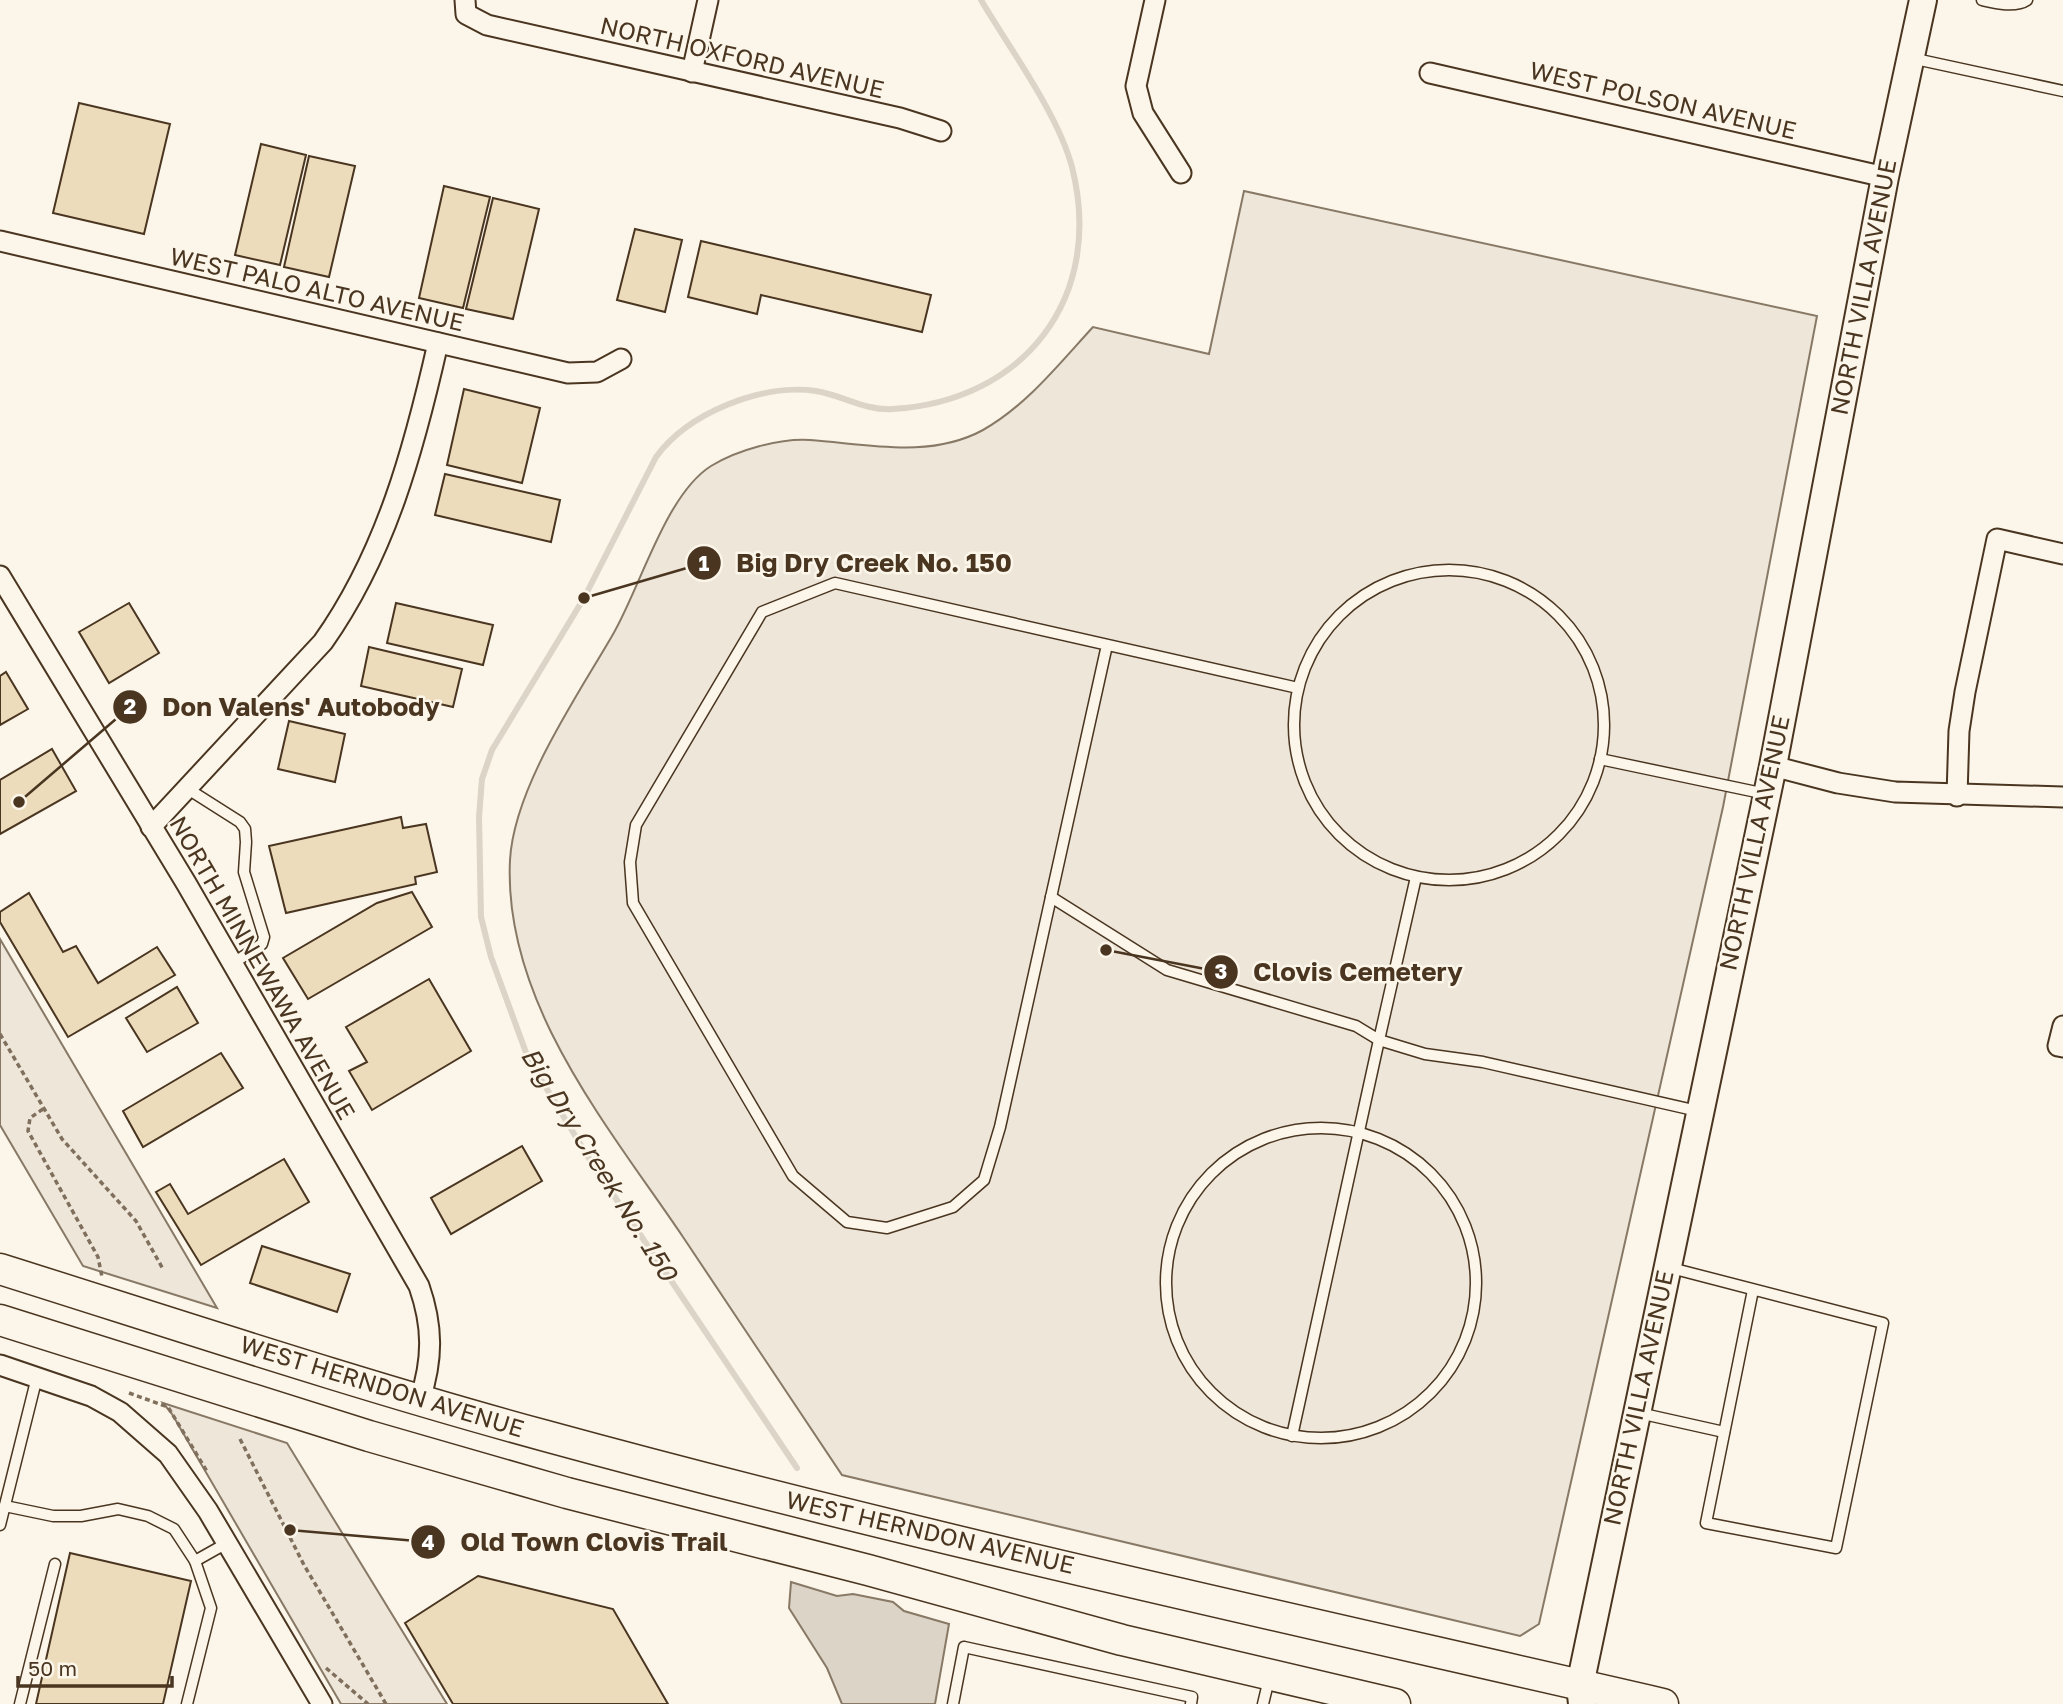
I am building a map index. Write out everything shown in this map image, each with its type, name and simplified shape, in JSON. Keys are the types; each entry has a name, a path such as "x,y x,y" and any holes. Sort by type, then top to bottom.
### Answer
{"main road":[{"name":"NORTH VILLA AVENUE","path":"1577,1698 1698,1111 1773,766 1885,177 1923,0"},
{"name":"WEST HERNDON AVENUE","path":"0,1269 420,1399 782,1498 1577,1698 1663,1704"},
{"name":"WEST HERNDON AVENUE","path":"0,1320 179,1377 567,1493 881,1573 1122,1640 1266,1690 1395,1704"}],"street":[{"name":"NORTH OXFORD AVENUE","path":"465,0 466,14 487,25 901,118 941,131"},
{"path":"692,72 708,0"},
{"path":"1155,0 1136,86 1143,113 1181,173"},
{"name":"WEST POLSON AVENUE","path":"1430,72 1885,177"},
{"name":"WEST PALO ALTO AVENUE","path":"0,241 585,375 610,367 621,359"},
{"path":"151,827 323,642 364,578 416,440 438,343"},
{"path":"1957,796 1959,731 1965,692 1997,539 2063,554"},
{"name":"NORTH MINNEWAWA AVENUE","path":"0,576 232,964 419,1286 429,1313 431,1340 429,1370 420,1399"},
{"path":"1773,766 1850,785 1895,792 1957,796 2063,797"},
{"path":"2061,1047 2063,1026"},
{"path":"0,1365 91,1396 130,1420 168,1454 228,1543 322,1704"}],"lane":[{"path":"1982,0 1997,4 2021,4 2027,0"},
{"path":"1910,58 2063,91"},
{"path":"1462,569 1508,580 1544,602 1574,631 1594,668 1604,709 1600,759 1590,790 1568,826 1536,853 1499,872 1472,878 1458,880 1416,877 1372,860 1335,831 1308,793 1294,748 1294,701 1298,688 1308,656 1334,617 1371,589 1416,572 1462,569"},
{"path":"1107,645 1000,1127 984,1180 953,1207 887,1228 847,1222 793,1176 633,903 630,862 636,825 762,612 835,583 1298,688"},
{"path":"1600,759 1766,794"},
{"path":"188,789 240,821 245,829 244,872 264,937 262,944 232,964"},
{"path":"1292,1436 1416,877"},
{"path":"1051,897 1167,970 1356,1026 1379,1040 1425,1054 1483,1062 1698,1111"},
{"path":"1314,1128 1359,1132 1399,1149 1434,1175 1460,1211 1475,1252 1477,1295 1468,1338 1447,1376 1416,1408 1378,1429 1335,1439 1292,1436 1249,1422 1212,1395 1198,1377 1185,1359 1169,1317 1165,1272 1175,1228 1197,1189 1229,1157 1269,1136 1314,1128"},
{"path":"1667,1267 1883,1323 1836,1548 1706,1523 1754,1290"},
{"path":"0,1525 37,1376"},
{"path":"1636,1413 1724,1432"},
{"path":"5,1506 53,1516 82,1516 118,1509 148,1516 174,1529 195,1561 211,1608 187,1704"},
{"path":"195,1561 228,1543"},
{"path":"20,1704 55,1564"},
{"path":"953,1704 964,1647 1192,1697 1191,1704"}],"path":[{"path":"0,1034 75,1156 136,1221 163,1269"},
{"path":"44,1108 30,1118 28,1130 98,1257 102,1279"},
{"path":"240,1439 304,1565 385,1704"}],"shaded area":[{"path":"1244,191 1817,316 1723,807 1539,1624 1520,1636 842,1475 593,1106 566,1060 542,1012 524,963 512,912 510,860 514,832 535,774 565,715 612,636 667,520 695,480 711,466 733,455 786,441 920,447 963,439 983,430 1014,409 1042,383 1093,327 1209,354"},
{"path":"0,939 217,1308 83,1266 0,1125"},
{"path":"163,1403 287,1443 447,1704 341,1704 172,1414"},
{"path":"791,1582 837,1596 853,1594 893,1602 904,1611 949,1624 935,1704 842,1704 827,1668 789,1608"}],"building":[{"path":"79,103 170,124 144,234 53,213"},
{"path":"261,144 306,155 280,265 235,255"},
{"path":"309,156 355,166 329,277 284,267"},
{"path":"444,186 490,197 463,308 419,298"},
{"path":"493,198 539,209 513,319 466,309"},
{"path":"635,229 682,240 665,312 617,300"},
{"path":"701,241 931,295 922,332 761,295 757,314 688,297"},
{"path":"464,389 540,408 522,483 447,465"},
{"path":"445,474 560,500 551,542 435,515"},
{"path":"129,603 159,653 109,683 79,632"},
{"path":"396,603 493,625 483,665 387,643"},
{"path":"369,647 462,669 453,707 361,686"},
{"path":"6,672 28,709 0,725 0,676"},
{"path":"289,721 345,734 335,782 278,769"},
{"path":"52,749 76,791 0,834 0,780"},
{"path":"401,817 403,828 426,824 437,872 415,877 416,884 286,913 269,846"},
{"path":"412,892 432,927 308,999 283,958 377,903"},
{"path":"29,893 63,952 76,946 98,983 157,947 175,975 68,1037 0,922 0,912"},
{"path":"429,979 471,1051 372,1110 349,1071 367,1062 346,1027"},
{"path":"177,987 198,1023 147,1052 126,1018"},
{"path":"221,1053 243,1088 143,1147 123,1111"},
{"path":"522,1146 542,1181 451,1234 431,1198"},
{"path":"284,1159 309,1202 201,1265 156,1192 170,1184 188,1214"},
{"path":"262,1246 350,1274 337,1312 250,1283"},
{"path":"70,1553 191,1581 163,1704 36,1704"},
{"path":"478,1576 613,1609 668,1704 453,1704 405,1623"}],"waterway":[{"name":"Big Dry Creek No. 150","path":"797,1468 590,1160 528,1058 491,957 481,917 479,817 482,779 492,750 584,598 656,457 687,427 728,404 773,392 816,391 883,409 940,402 981,386 1016,363 1044,334 1065,299 1077,259 1079,214 1072,167 1045,104 981,0"}],"place":[{"name":"Big Dry Creek No. 150","path":"584,598"},
{"name":"Don Valens' Autobody","path":"19,802"},
{"name":"Clovis Cemetery","path":"1106,950"},
{"name":"Old Town Clovis Trail","path":"290,1530"}]}
